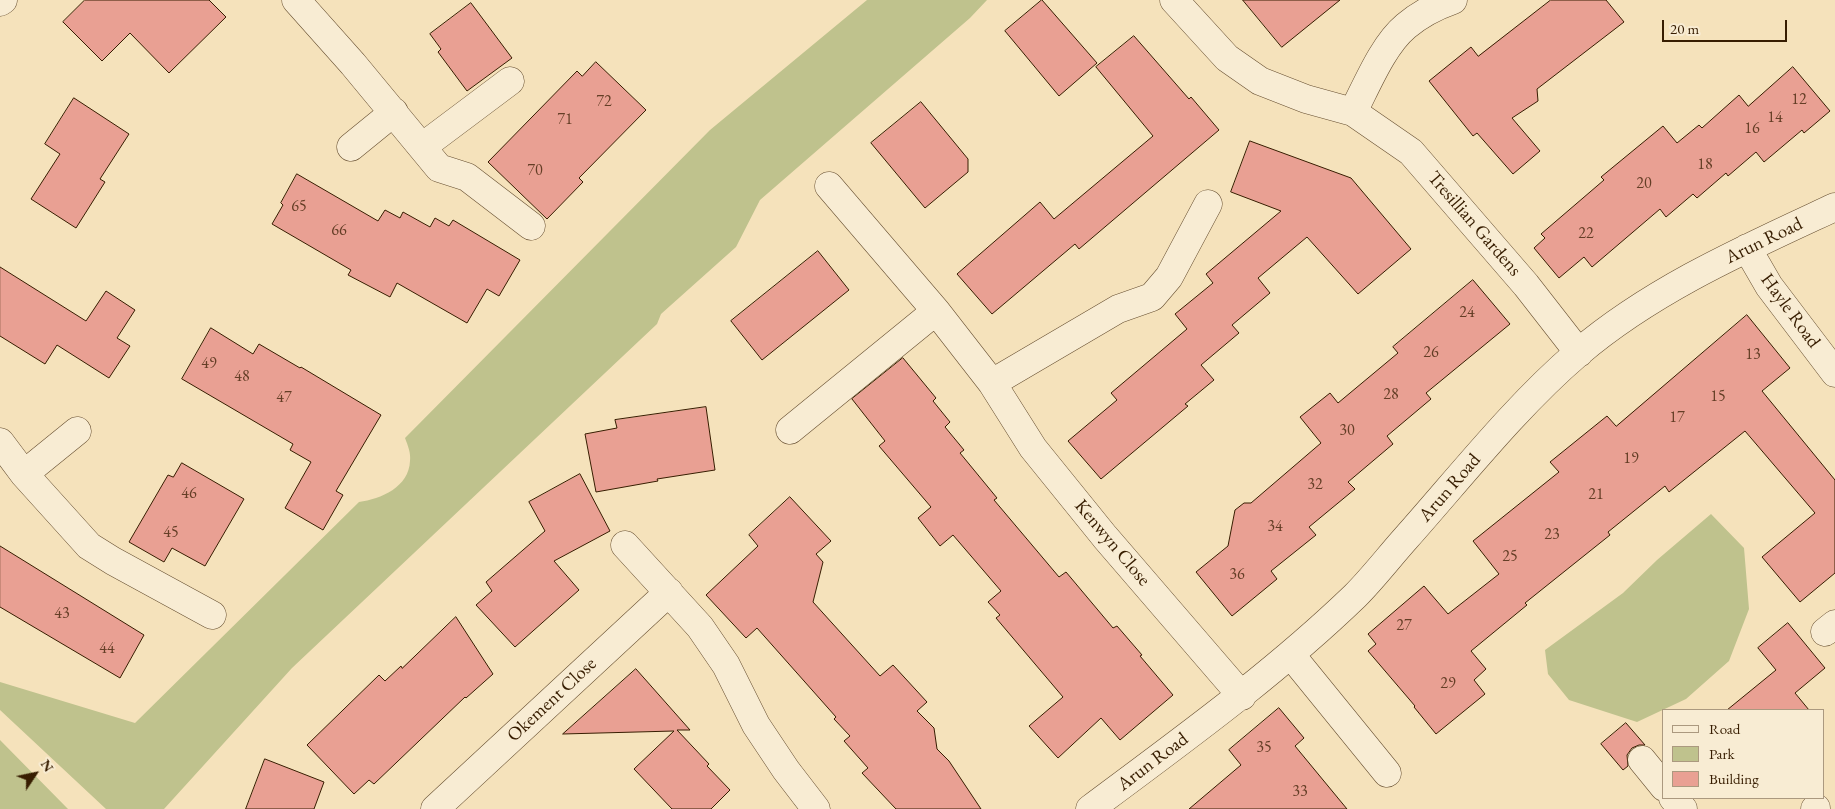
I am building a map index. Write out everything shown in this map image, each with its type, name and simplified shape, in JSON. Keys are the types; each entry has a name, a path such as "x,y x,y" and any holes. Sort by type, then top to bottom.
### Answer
{"street":[{"path":"296,0 394,112 439,168 467,177 531,226"},
{"name":"Tresillian Gardens","path":"1174,0 1228,58 1260,81 1306,99 1353,112 1411,152 1526,285 1579,353"},
{"path":"1353,112 1386,49 1405,26 1430,9 1454,0"},
{"path":"422,147 510,81"},
{"path":"351,147 394,112"},
{"name":"Kenwyn Close","path":"829,186 936,311 992,383 1039,455 1105,537 1242,696"},
{"path":"992,383 1118,309 1152,297 1169,277 1208,204"},
{"name":"Arun Road","path":"1090,809 1242,696 1291,655 1357,594 1511,419 1579,353 1623,319 1660,295 1747,248 1835,207"},
{"name":"Hayle Road","path":"1747,248 1769,286 1835,372"},
{"path":"790,430 936,311"},
{"path":"24,474 77,431"},
{"path":"0,442 24,474 90,546 113,561 212,615"},
{"path":"625,545 700,627 726,665 756,725 786,770 816,809"},
{"name":"Okement Close","path":"435,809 669,592"},
{"path":"1291,655 1388,773"},
{"path":"1642,760 1662,785"},
{"path":"1674,799 1682,809"}],"green space":[{"path":"867,0 987,0 970,18 760,200 736,247 661,314 657,324 292,668 164,809 106,809 0,710 0,682 135,723 359,502 385,495 399,485 405,478 410,461 410,452 405,438 710,130"},
{"path":"1711,514 1744,548 1749,609 1729,661 1686,699 1637,722 1569,700 1548,674 1545,650 1623,593 1657,560"},
{"path":"0,740 68,809 0,809"}],"building":[{"path":"85,0 209,0 226,17 169,73 130,33 102,61 63,22"},
{"path":"1042,0 1097,63 1059,96 1005,31"},
{"path":"1243,0 1340,0 1282,47"},
{"path":"1551,0 1606,0 1624,22 1537,89 1538,101 1512,118 1540,151 1513,174 1477,133 1473,136 1429,81 1471,47 1478,56"},
{"path":"471,3 512,58 467,91 438,52 441,49 430,34"},
{"path":"1134,36 1219,130 1079,249 1075,244 992,314 957,274 1040,202 1054,219 1153,136 1096,67"},
{"path":"596,62 646,110 579,178 583,182 547,219 488,162 577,71 582,76"},
{"path":"1793,67 1830,111 1804,133 1802,130 1764,162 1756,152 1728,176 1726,173 1697,198 1693,194 1666,217 1660,209 1592,267 1584,257 1559,278 1534,248 1545,238 1541,234 1604,180 1601,177 1663,126 1677,143 1699,125 1702,128 1739,95 1748,106"},
{"path":"74,98 129,134 100,179 105,182 76,228 31,199 60,154 45,144"},
{"path":"921,102 968,159 968,172 925,208 871,143"},
{"path":"1250,141 1351,178 1411,249 1358,294 1307,237 1258,278 1270,293 1232,325 1239,333 1201,365 1214,380 1185,404 1188,406 1101,479 1068,441 1117,400 1111,393 1187,329 1175,314 1213,283 1206,274 1281,211 1231,192"},
{"path":"297,174 378,221 385,210 400,218 403,212 430,227 435,218 449,226 453,220 520,260 499,296 487,289 467,323 397,283 390,297 348,275 351,270 272,224"},
{"path":"818,251 849,290 762,360 731,321"},
{"path":"0,267 86,321 106,291 135,310 117,338 130,346 109,378 57,345 45,364 0,336"},
{"path":"1473,280 1510,324 1426,393 1431,399 1387,436 1393,444 1348,482 1355,489 1309,527 1316,535 1271,571 1277,579 1232,616 1196,572 1228,546 1235,510 1244,503 1251,503 1321,443 1300,417 1330,393 1338,403 1398,353 1393,347"},
{"path":"1747,315 1790,368 1762,391 1835,480 1835,573 1800,602 1762,557 1815,513 1745,431 1669,492 1665,486 1608,532 1610,535 1525,603 1527,605 1471,651 1486,669 1474,680 1485,694 1436,734 1415,706 1368,651 1376,644 1368,634 1424,586 1448,614 1499,574 1473,541 1559,472 1550,462 1607,416 1616,426"},
{"path":"211,328 253,354 259,344 381,415 336,491 343,495 323,530 285,508 311,462 290,450 293,444 182,379"},
{"path":"903,358 936,398 933,401 950,422 945,427 964,450 960,453 997,498 994,500 1059,577 1066,572 1113,628 1117,626 1173,695 1120,740 1101,718 1058,758 1029,726 1063,697 996,618 1000,615 988,602 1001,591 953,535 940,546 918,518 931,507 879,446 885,441 852,399"},
{"path":"706,407 715,470 657,479 658,481 596,492 585,434 617,428 615,420"},
{"path":"182,463 244,499 205,566 172,548 164,562 129,542 168,475 173,477"},
{"path":"580,474 610,531 554,561 579,590 515,647 476,605 492,591 486,582 545,531 529,502"},
{"path":"790,497 831,541 816,554 823,562 813,602 880,676 893,665 927,702 917,711 934,728 937,749 949,761 981,809 896,809 862,773 868,768 844,741 850,736 834,719 836,717 757,628 746,638 706,595 758,546 749,535"},
{"path":"0,546 144,635 120,678 0,607"},
{"path":"456,617 493,674 465,697 374,784 369,780 354,794 307,745 379,675 385,681 401,666 402,668"},
{"path":"1788,623 1825,668 1795,693 1808,709 1728,709 1776,670 1758,648"},
{"path":"636,669 690,730 677,730 730,790 711,809 672,809 634,769 674,731 563,734"},
{"path":"1279,708 1304,738 1295,746 1347,809 1189,809 1241,765 1229,750"},
{"path":"1626,723 1645,745 1632,748 1627,755 1628,766 1623,770 1601,744"},
{"path":"265,759 324,782 314,809 246,809"}]}
